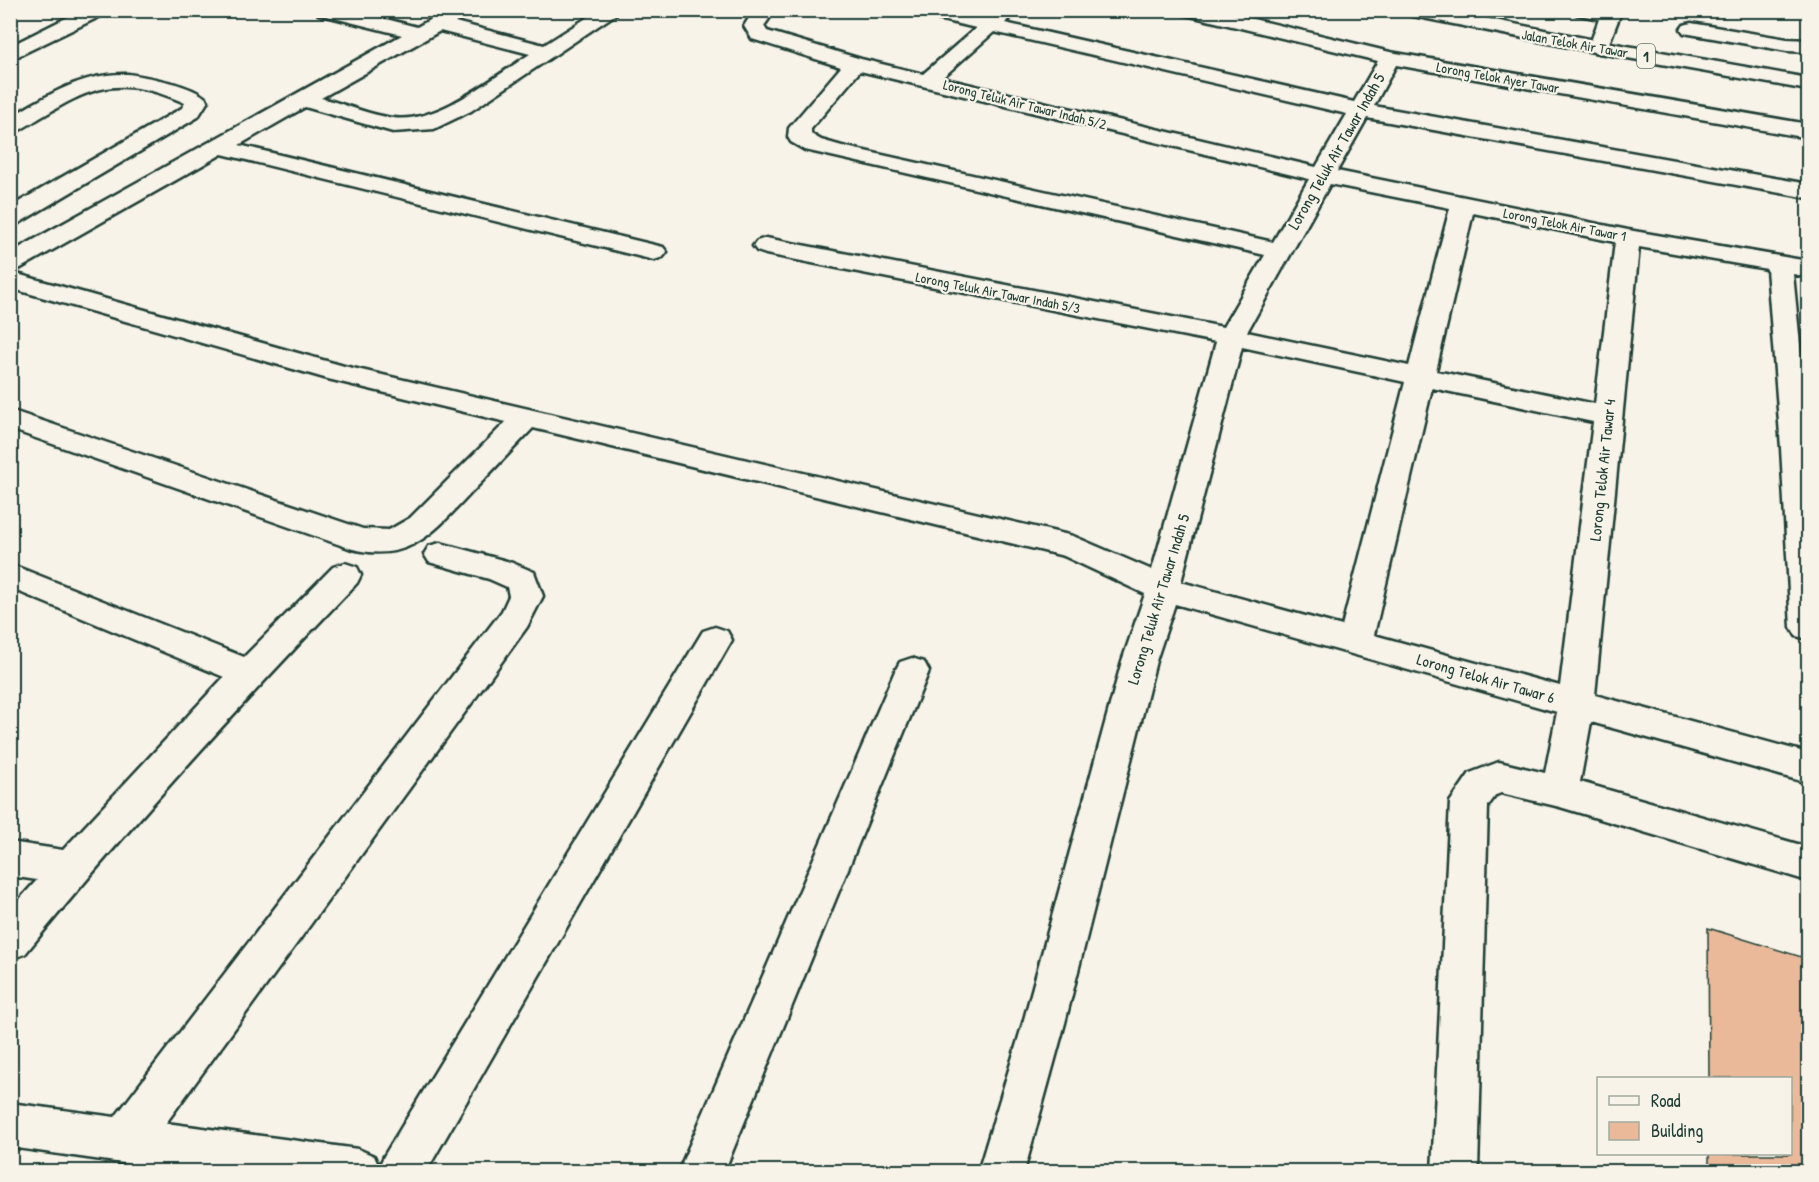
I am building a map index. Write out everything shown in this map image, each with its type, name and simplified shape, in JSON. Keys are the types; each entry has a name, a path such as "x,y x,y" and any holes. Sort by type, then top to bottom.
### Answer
{"street":[{"path":"10,54 98,10"},
{"path":"325,10 546,52"},
{"path":"10,264 306,100 462,10"},
{"path":"306,100 393,125 426,124 463,105 613,10"},
{"name":"Lorong Teluk Air Tawar Indah 5/2","path":"766,10 759,16 754,26 759,35 798,48 855,64 1321,175"},
{"path":"924,10 1359,110 1809,191"},
{"path":"927,81 1007,10"},
{"name":"Lorong Telok Ayer Tawar","path":"1189,10 1390,58 1809,131"},
{"name":"Jalan Telok Air Tawar","path":"1413,10 1599,47 1809,84"},
{"path":"1583,10 1611,13 1599,47"},
{"path":"1691,29 1809,46"},
{"path":"1752,74 1755,40"},
{"name":"Lorong Teluk Air Tawar Indah 5","path":"1001,1172 1044,1023 1139,661 1163,589 1231,337 1321,175 1390,58"},
{"path":"855,64 800,128 799,137 813,145 839,152 1279,251"},
{"path":"10,126 89,84 118,79 182,94 197,101 190,112 10,218"},
{"path":"219,147 654,252"},
{"name":"Lorong Telok Air Tawar 1","path":"1321,175 1628,237 1809,269"},
{"path":"1355,642 1462,204"},
{"name":"Lorong Telok Air Tawar 4","path":"1560,792 1575,704 1628,237"},
{"name":"Lorong Teluk Air Tawar Indah 5/3","path":"766,246 1231,337 1608,416"},
{"path":"1779,264 1809,627"},
{"name":"Lorong Telok Air Tawar 6","path":"10,280 338,373 1072,547 1163,589 1809,768"},
{"path":"10,418 360,540 377,543 401,540 421,526 526,419"},
{"path":"126,1140 515,618 526,596 522,580 499,570 440,554"},
{"path":"10,575 249,673"},
{"path":"10,941 70,868 249,673 345,575"},
{"path":"400,1172 715,640"},
{"path":"701,1172 912,671"},
{"path":"1455,1172 1469,802 1483,784 1499,777 1560,792 1809,864"},
{"path":"10,859 70,868"},
{"path":"10,1125 358,1172"}],"building":[{"path":"1708,928 1808,959 1808,1172 1709,1172 1709,1155 1792,1155 1792,1077 1709,1077"}]}
